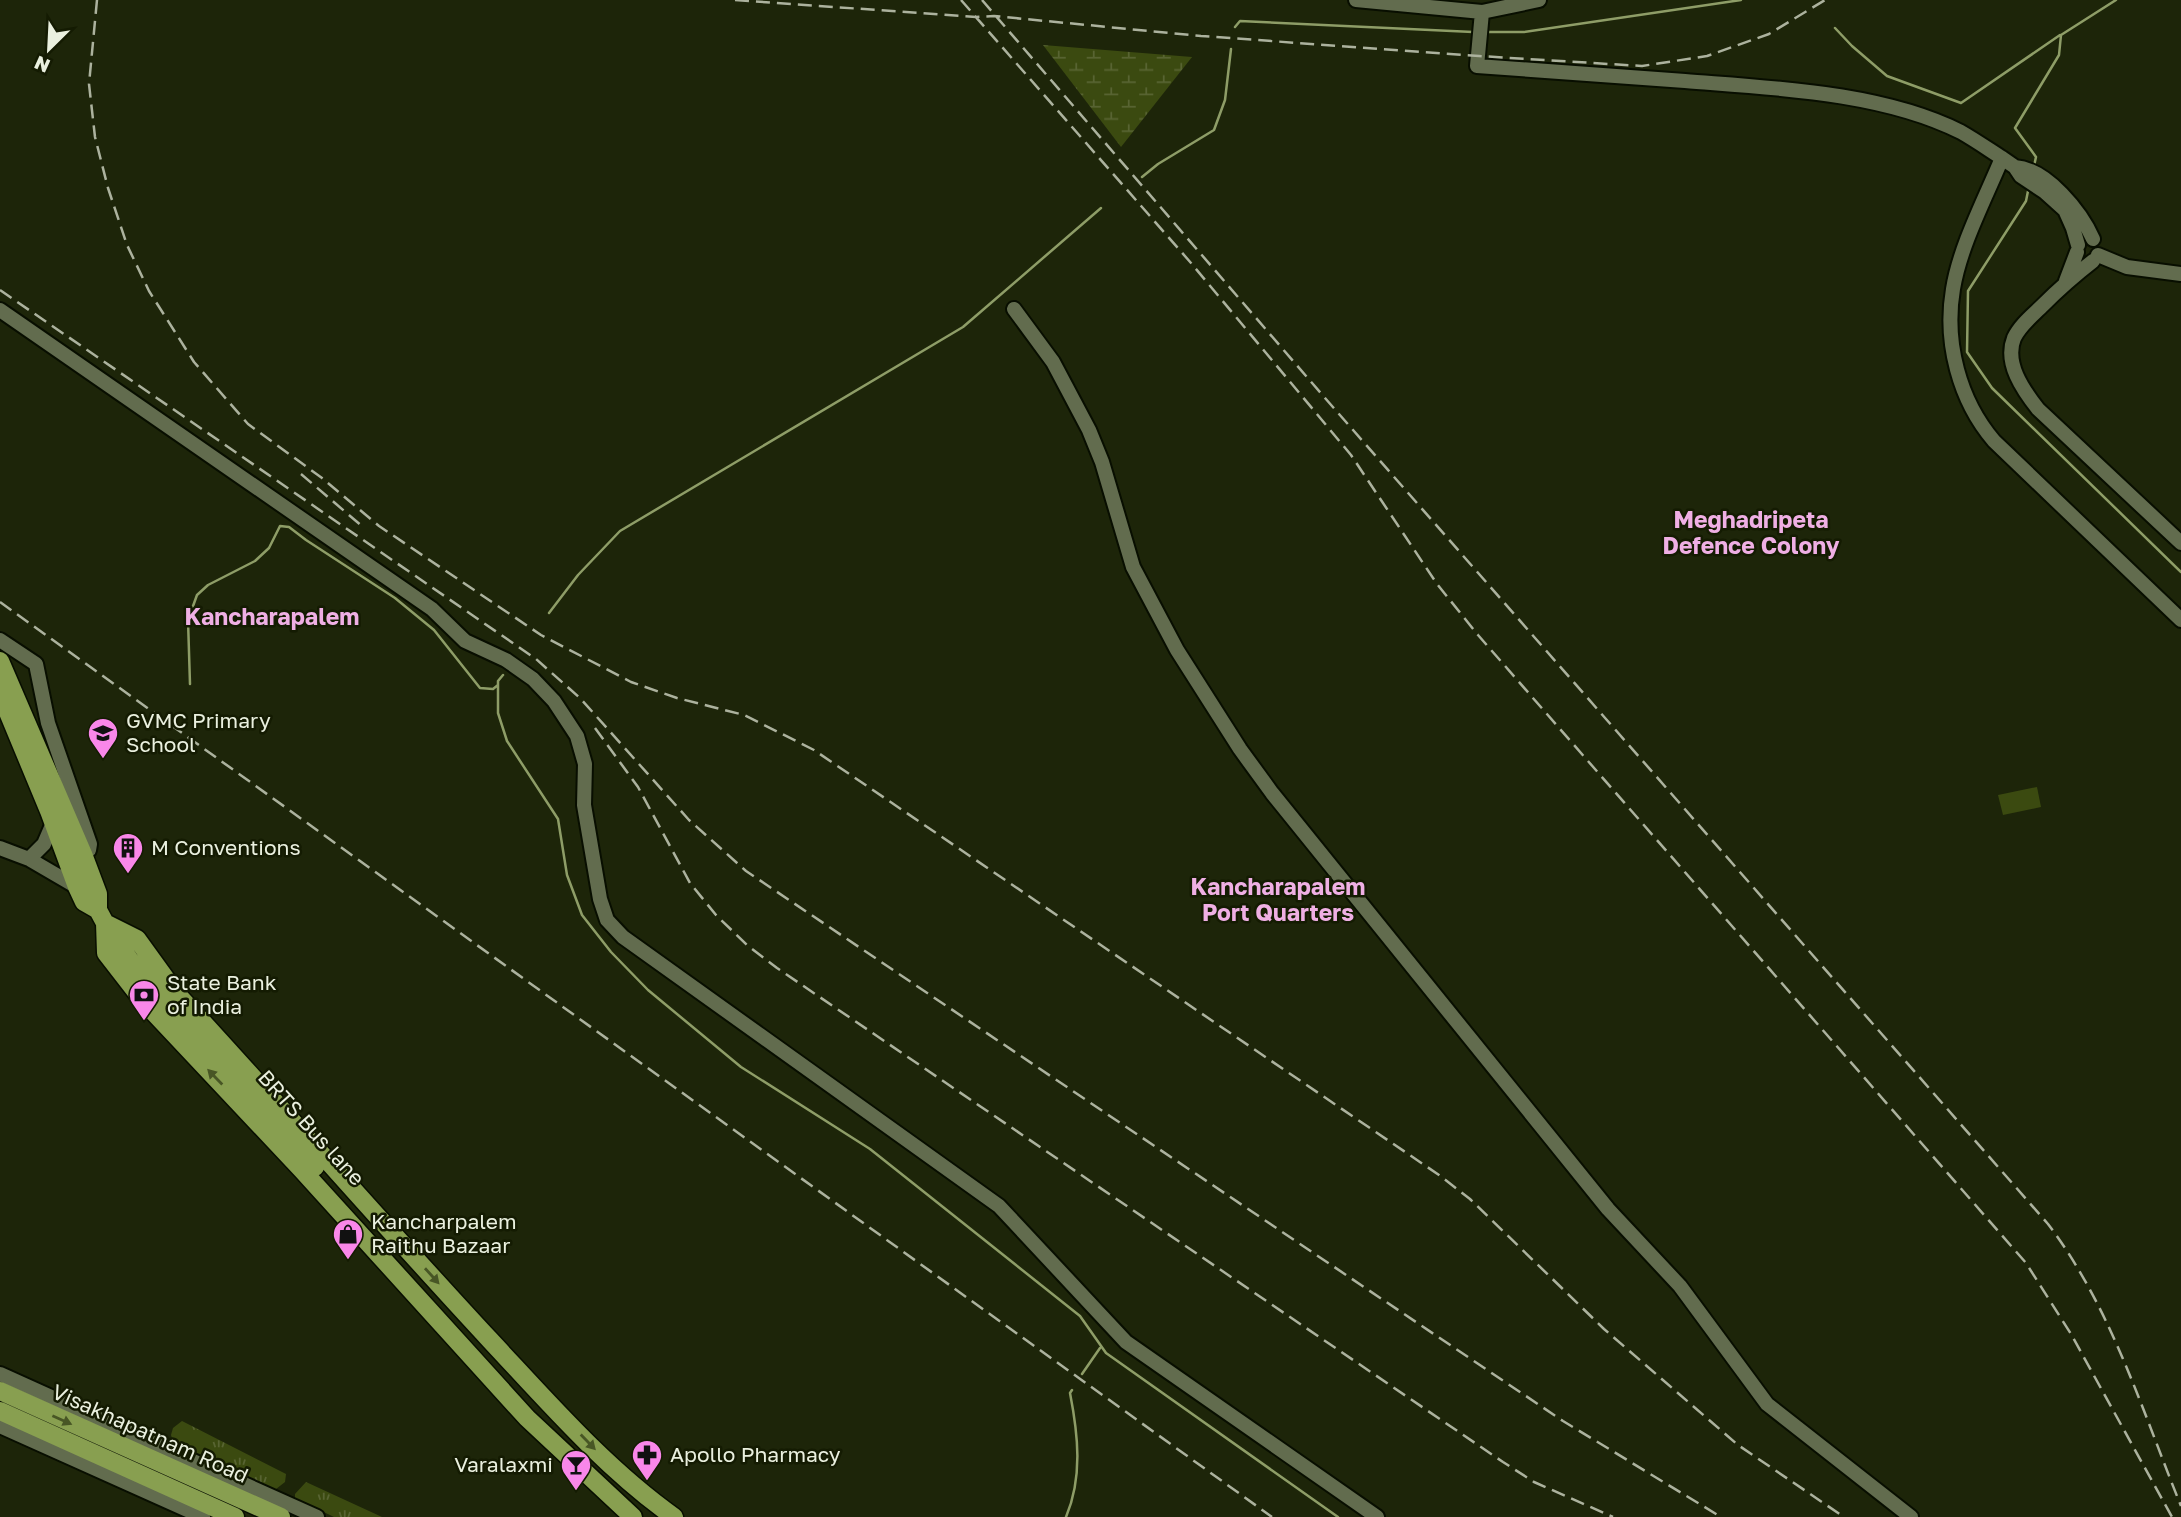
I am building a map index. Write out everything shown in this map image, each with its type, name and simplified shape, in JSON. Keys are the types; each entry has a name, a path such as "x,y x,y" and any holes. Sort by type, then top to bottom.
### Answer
{"main road":[{"path":"0,661 54,813 83,854 84,902 101,917 137,939 176,993 463,1311 598,1452 649,1499 674,1517"},
{"path":"0,693 85,884"},
{"path":"101,917 106,953 144,1002 302,1170 527,1418 634,1517"},
{"name":"BRTS Bus lane","path":"101,917 167,1005 217,1056 492,1365 581,1457 648,1517"},
{"name":"Visakhapatnam Road","path":"0,1391 281,1517"},
{"path":"0,1411 235,1517"}],"street":[{"path":"1356,0 1482,12 1539,0"},
{"path":"1482,12 1477,66 1710,83 1854,98 1894,107 1943,124 1977,142 2046,187 2079,215 2099,248 2096,258 2065,282 2021,326 2013,340 2012,353 2018,379 2024,392 2038,409 2181,543"},
{"path":"2002,158 1970,235 1953,289 1950,335 1969,403 1980,425 1994,440 2181,620"},
{"path":"2046,187 2069,218 2081,259 2096,258 2127,267 2181,274"},
{"path":"2065,282 2077,249 2086,239 2093,239"},
{"path":"1014,309 1053,362 1089,430 1102,462 1133,567 1177,650 1240,750 1608,1209 1680,1286 1758,1395 1780,1417 1911,1517"},
{"path":"0,310 432,608 465,641 521,670 554,701 579,742 585,764 586,818 600,899 607,919 623,937 999,1206 1125,1342 1377,1517"},
{"path":"0,640 36,664 48,723 90,844 89,850 83,854"},
{"path":"29,859 44,844 54,813"},
{"path":"0,848 85,884"},
{"path":"0,1374 317,1517"},
{"path":"0,1426 203,1517"}],"green space":[{"path":"1043,45 1192,57 1121,147"},
{"path":"2037,787 2041,807 2003,815 1998,795"},
{"path":"182,1421 286,1474 285,1482 276,1489 269,1489 175,1447 171,1435 173,1428"},
{"path":"306,1482 382,1517 334,1517 295,1498 295,1494"}],"waterway":[{"path":"1484,32 1524,32 1741,0"},
{"path":"2034,166 2036,157 2015,128 2059,55 2061,35 2116,0"},
{"path":"1235,27 1240,21 1473,32"},
{"path":"1835,28 1887,76 1961,103 2060,35"},
{"path":"1142,177 1158,164 1214,130 1225,100 1231,49"},
{"path":"2029,186 2026,201 1968,291 1967,352 1992,388 2181,572"},
{"path":"549,613 578,575 620,531 963,327 1101,208"},
{"path":"190,684 188,620 197,595 208,585 255,561 269,548 280,526 289,527 395,598 434,630 480,688 493,689 498,685"},
{"path":"503,675 498,681 498,713 507,741 558,819 567,875 582,915 611,952 648,990 741,1067 870,1149 1080,1316 1106,1353 1338,1517"},
{"path":"1082,1374 1100,1348"},
{"path":"1066,1517 1077,1471 1077,1440 1070,1393 1072,1390"}],"railway":[{"path":"97,0 89,84 95,137 127,245 149,291 194,362 248,424 322,478 379,526 541,635 631,682 677,698 744,715 814,750 1439,1175 1470,1199 1604,1329 1738,1445 1844,1517"},
{"path":"735,0 976,17 994,16 1201,36 1642,66 1707,56 1769,34 1825,0"},
{"path":"961,0 1191,263 1351,455 1437,584 1478,635 2026,1263 2071,1334 2172,1517"},
{"path":"982,0 1325,398 2048,1224 2090,1290 2124,1360 2181,1506"},
{"path":"0,290 536,659 580,698 689,820 746,871 1563,1421 1721,1517"},
{"path":"301,474 363,527"},
{"path":"0,602 1272,1517"},
{"path":"595,728 638,787 690,883 716,915 747,945 1503,1462 1534,1482 1613,1517"}],"place":[{"name":"GVMC Primary School","path":"103,760"},
{"name":"M Conventions","path":"128,875"},
{"name":"State Bank of India","path":"144,1022"},
{"name":"Kancharpalem Raithu Bazaar","path":"348,1261"},
{"name":"Apollo Pharmacy","path":"647,1482"},
{"name":"Varalaxmi","path":"576,1492"}],"district":[{"name":"Meghadripeta Defence Colony","path":"1751,533"},
{"name":"Kancharapalem","path":"272,617"},
{"name":"Kancharapalem Port Quarters","path":"1278,900"}]}
